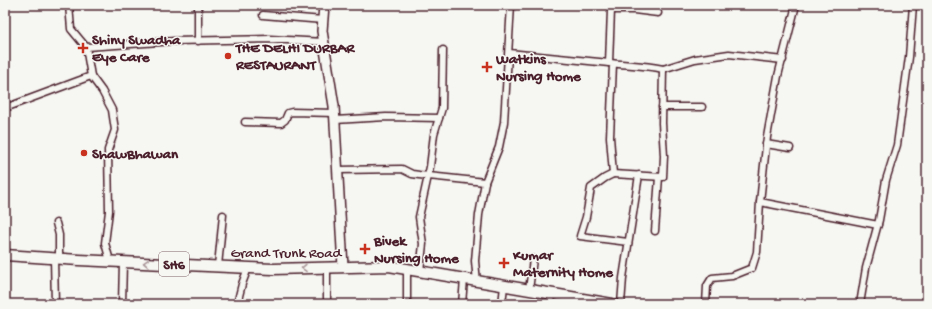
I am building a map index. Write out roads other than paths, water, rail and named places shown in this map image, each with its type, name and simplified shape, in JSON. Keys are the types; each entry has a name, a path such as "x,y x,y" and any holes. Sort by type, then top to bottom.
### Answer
{"main road":[{"name":"Grand Trunk Road","path":"5,255 273,269 388,266 529,290 551,299 612,304"}],"street":[{"path":"69,5 71,29 86,47 91,76 102,91 112,110 114,130 108,150 109,211 105,243 110,261"},
{"path":"198,5 198,41"},
{"path":"324,5 322,31 335,117 343,267"},
{"path":"477,282 475,261 479,215 485,182 499,147 504,122 511,5"},
{"path":"706,304 707,286 712,278 732,276 752,268 757,252 766,144 782,60 796,5"},
{"path":"860,304 866,268 878,225 886,180 897,145 909,57 913,5"},
{"path":"613,174 610,137 612,10 634,10 658,13"},
{"path":"263,15 323,20"},
{"path":"86,47 269,39 324,42"},
{"path":"420,272 423,244 419,217 428,176 434,134 442,108 443,50"},
{"path":"509,53 650,66 662,69 695,59 730,54 782,60"},
{"path":"628,242 580,236 586,217 591,188 605,178 613,174 663,177 662,69"},
{"path":"5,108 91,76"},
{"path":"662,107 702,107"},
{"path":"245,122 281,123 285,120 288,113 292,112 335,117 439,118"},
{"path":"766,144 790,148"},
{"path":"338,170 402,169 412,174 485,182"},
{"path":"622,304 623,278 639,175"},
{"path":"655,230 659,177"},
{"path":"760,202 878,225"},
{"path":"218,266 223,215"},
{"path":"55,304 56,258 59,235 56,223"},
{"path":"529,290 533,259"},
{"path":"122,304 123,262"},
{"path":"237,304 248,268"},
{"path":"327,268 327,304"},
{"path":"407,269 407,304"},
{"path":"462,304 464,279"},
{"path":"502,304 504,286"}],"place":[{"name":"Shiny Swadha Eye Care","path":"83,48"},
{"name":"THE DELHI DURBAR RESTAURANT","path":"228,56"},
{"name":"Watkins Nursing Home","path":"487,67"},
{"name":"ShawBhawan","path":"84,153"},
{"name":"Bivek Nursing Home","path":"365,249"},
{"name":"Kumar Maternity Home","path":"504,263"}]}
